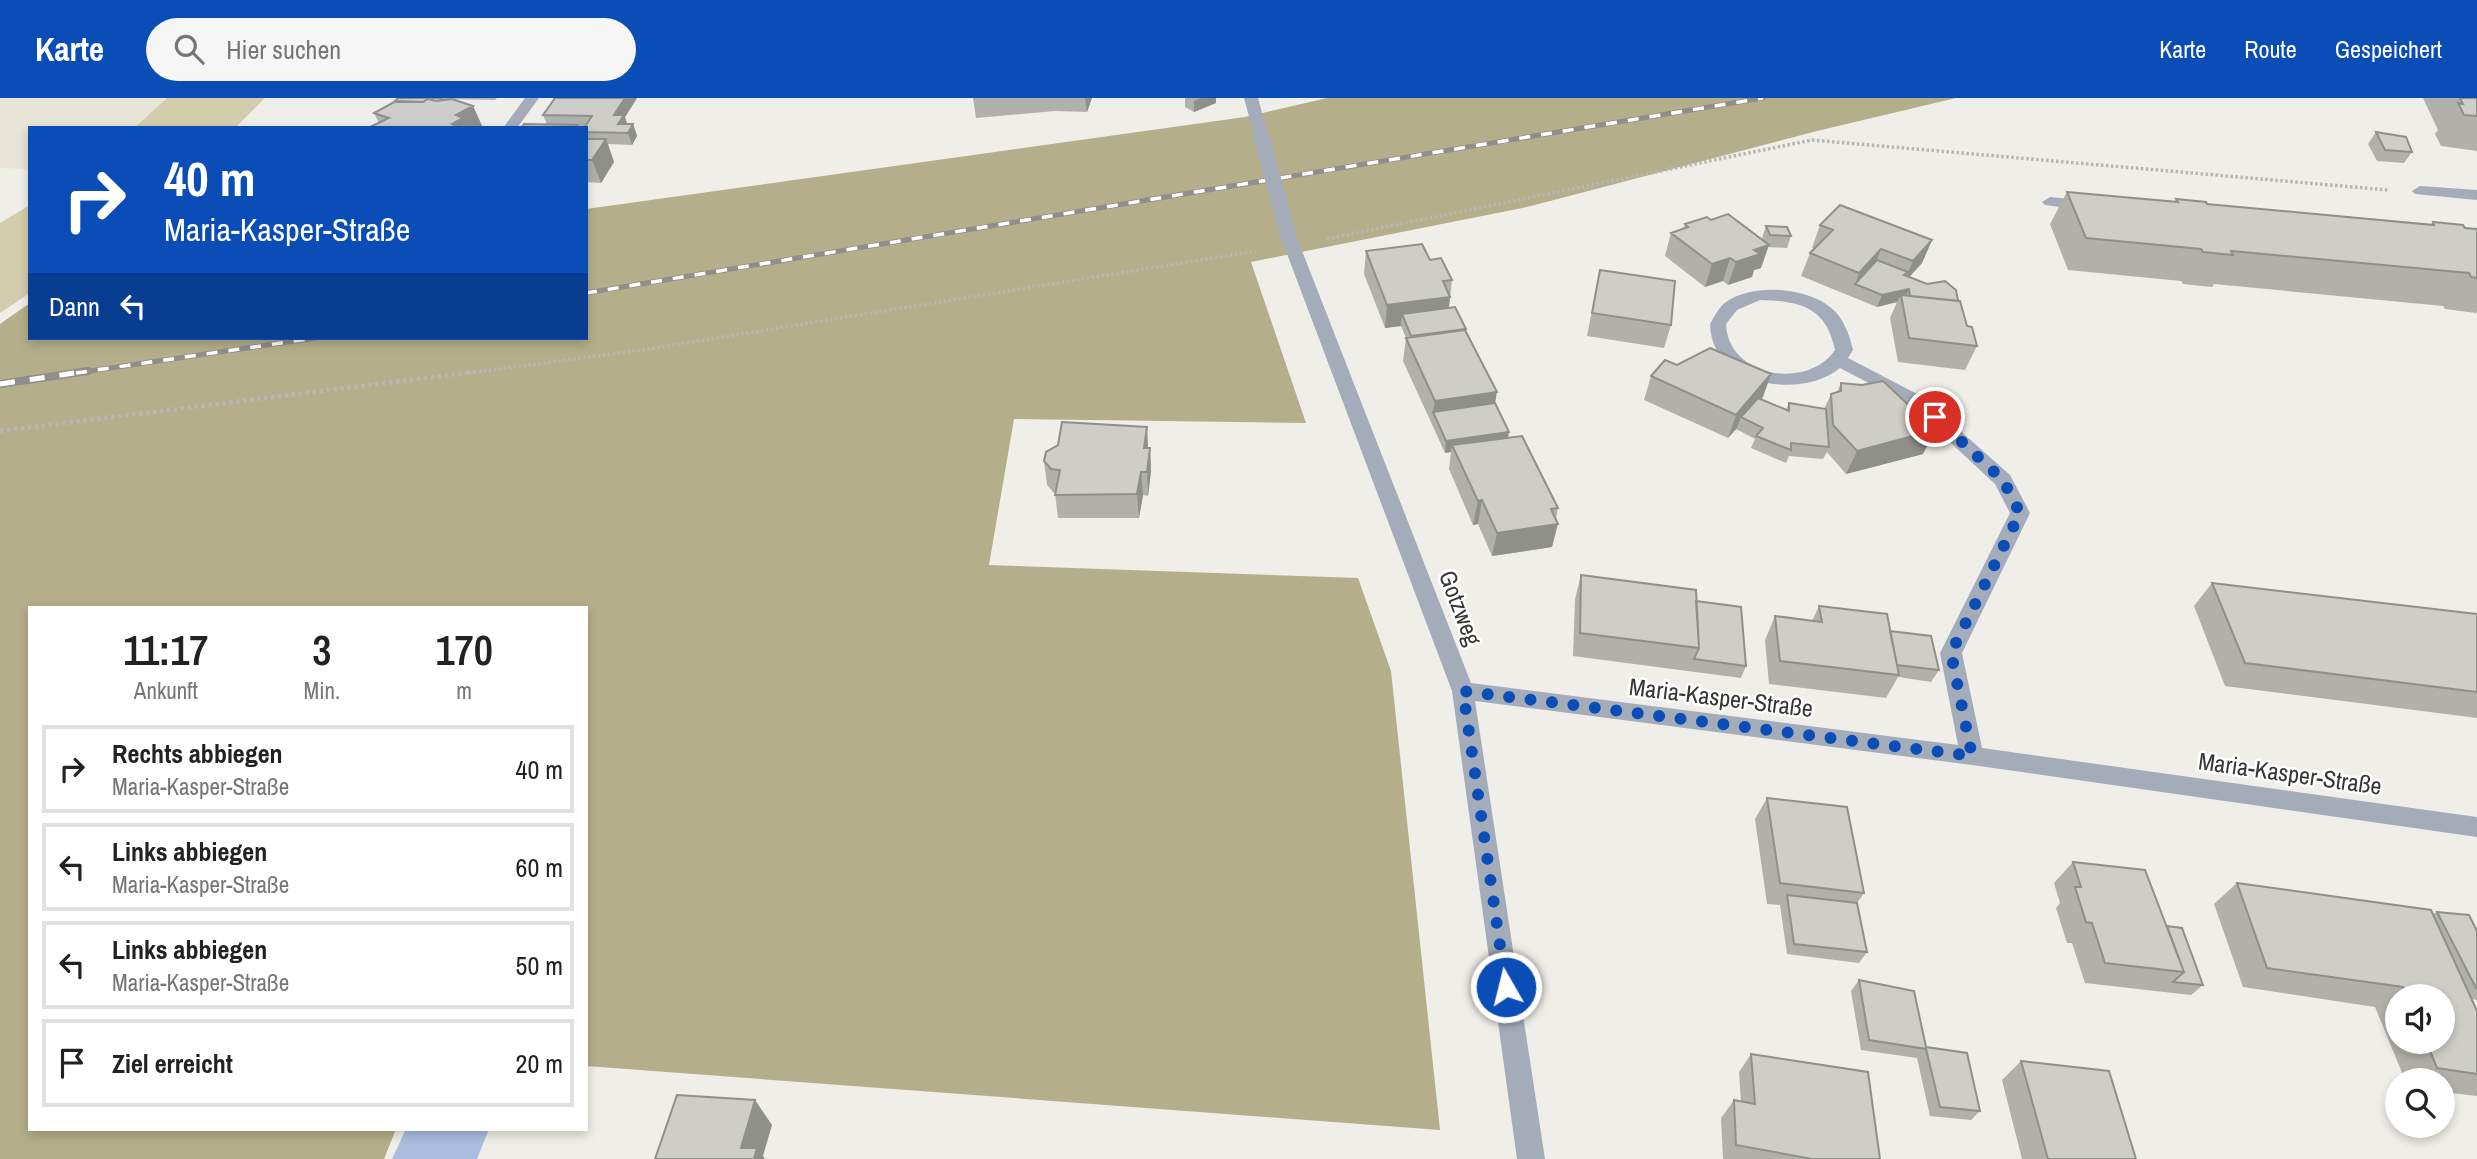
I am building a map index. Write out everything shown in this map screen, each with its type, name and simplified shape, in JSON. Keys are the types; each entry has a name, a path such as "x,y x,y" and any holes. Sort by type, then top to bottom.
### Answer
{"street":[{"path":"511,126 532,98"},
{"name":"Gotzweg","path":"1251,98 1290,242 1463,691 1531,1159"},
{"path":"2420,191 2477,195"},
{"path":"2050,202 2105,208"},
{"path":"1758,295 1796,298 1815,304 1830,314 1839,327 1844,350 1838,359 1819,373 1783,378 1762,376 1742,368 1728,357 1721,345 1718,324 1723,314 1741,301 1758,295"},
{"path":"1838,359 1915,400 2003,480 2020,513 1951,653 1972,756"},
{"name":"Maria-Kasper-Straße","path":"1463,691 1972,756 2477,827"}],"path":[{"path":"0,431 329,392 635,351 1290,242 1812,141 2375,190 2420,191"}],"shaded area":[{"path":"0,98 167,98 136,126 28,126 28,169 0,168"},
{"path":"167,98 265,98 237,126 136,126"},
{"path":"1327,98 1956,98 1813,132 1527,207 1251,262 1306,423 1014,419 989,565 1358,578 1391,671 1440,1130 588,1066 588,606 28,606 28,1131 395,1131 384,1159 0,1159 0,324 28,304 28,340 588,340 588,209 1245,117"},
{"path":"28,206 28,294 0,313 0,223"}],"water":[{"path":"405,1131 488,1131 477,1159 392,1159"}],"building":[{"path":"398,98 442,98 439,101 428,99 423,102 394,102"},
{"path":"555,98 625,98 614,115 624,115 618,124 633,124 628,133 588,132 588,126 585,126 592,116 543,115"},
{"path":"2460,98 2477,98 2477,116 2464,115 2458,103 2463,104"},
{"path":"428,99 452,99 473,106 456,115 463,118 452,124 456,126 372,126 389,118 374,113 396,101 423,102"},
{"path":"524,124 577,125 576,126 522,126"},
{"path":"2376,132 2406,137 2412,152 2385,150"},
{"path":"588,139 606,139 592,160 588,160"},
{"path":"2067,192 2178,202 2176,199 2434,225 2433,222 2463,225 2465,228 2477,229 2477,278 2471,277 2469,273 2231,251 2233,255 2203,252 2201,249 2086,238"},
{"path":"1840,205 1932,240 1913,261 1881,249 1859,273 1810,253 1833,230 1820,225"},
{"path":"1728,214 1769,245 1754,250 1760,254 1736,262 1730,258 1712,264 1671,233 1688,227 1685,224"},
{"path":"1766,226 1787,227 1791,236 1770,235"},
{"path":"1422,244 1430,260 1441,258 1452,280 1443,281 1450,297 1387,305 1366,251"},
{"path":"1877,260 1908,272 1904,275 1927,284 1945,281 1956,290 1958,301 1910,296 1909,289 1882,295 1855,284"},
{"path":"1600,270 1675,281 1671,325 1592,313"},
{"path":"1901,295 1960,301 1967,326 1972,327 1977,346 1909,338"},
{"path":"1455,307 1466,329 1411,336 1402,314"},
{"path":"1465,330 1497,392 1435,401 1406,338"},
{"path":"1710,348 1771,374 1736,415 1651,376 1665,360 1677,365"},
{"path":"1883,381 1935,430 1857,451 1833,425 1831,394 1841,391 1841,383 1862,385"},
{"path":"1758,398 1789,411 1789,403 1826,409 1829,447 1791,443 1791,450 1756,436 1763,428 1741,417"},
{"path":"1495,403 1509,432 1446,441 1433,412"},
{"path":"1062,422 1147,427 1144,448 1150,448 1147,472 1141,472 1137,494 1055,495 1060,470 1051,469 1044,461 1046,452 1058,445"},
{"path":"1522,436 1558,508 1551,509 1558,524 1497,533 1482,500 1478,501 1452,445"},
{"path":"1581,575 1696,590 1699,648 1580,633"},
{"path":"2212,583 2477,614 2477,692 2245,663"},
{"path":"1696,601 1741,607 1746,666 1694,659 1699,648"},
{"path":"1819,606 1887,614 1899,675 1780,661 1775,616 1822,622"},
{"path":"1890,631 1931,636 1939,670 1897,665"},
{"path":"1767,798 1847,807 1864,893 1780,883"},
{"path":"2073,862 2145,870 2184,972 2105,963 2092,923 2086,922 2075,887 2081,887"},
{"path":"2237,883 2431,910 2477,1011 2477,1074 2455,1071 2455,1068 2437,1068 2431,1054 2455,1054 2455,984 2385,984 2267,968"},
{"path":"1787,895 1857,903 1867,952 1794,944"},
{"path":"2437,912 2469,915 2477,931 2477,988 2476,988"},
{"path":"2167,926 2182,928 2203,985 2173,982 2184,972"},
{"path":"1859,980 1914,991 1926,1047 1967,1053 1980,1111 1940,1107 1926,1049 1869,1040"},
{"path":"1751,1054 1868,1072 1880,1159 1812,1159 1736,1145 1734,1100 1755,1104"},
{"path":"2021,1061 2109,1071 2136,1159 2048,1159"},
{"path":"677,1095 755,1100 741,1148 757,1148 754,1159 655,1159"}],"railway":[{"path":"588,293 1763,98"},
{"path":"76,373 301,340"},
{"path":"0,384 88,371"}],"route":[{"path":"1506,987 1463,691 1972,756 1951,653 2020,513 2003,480 1935,417"}]}
